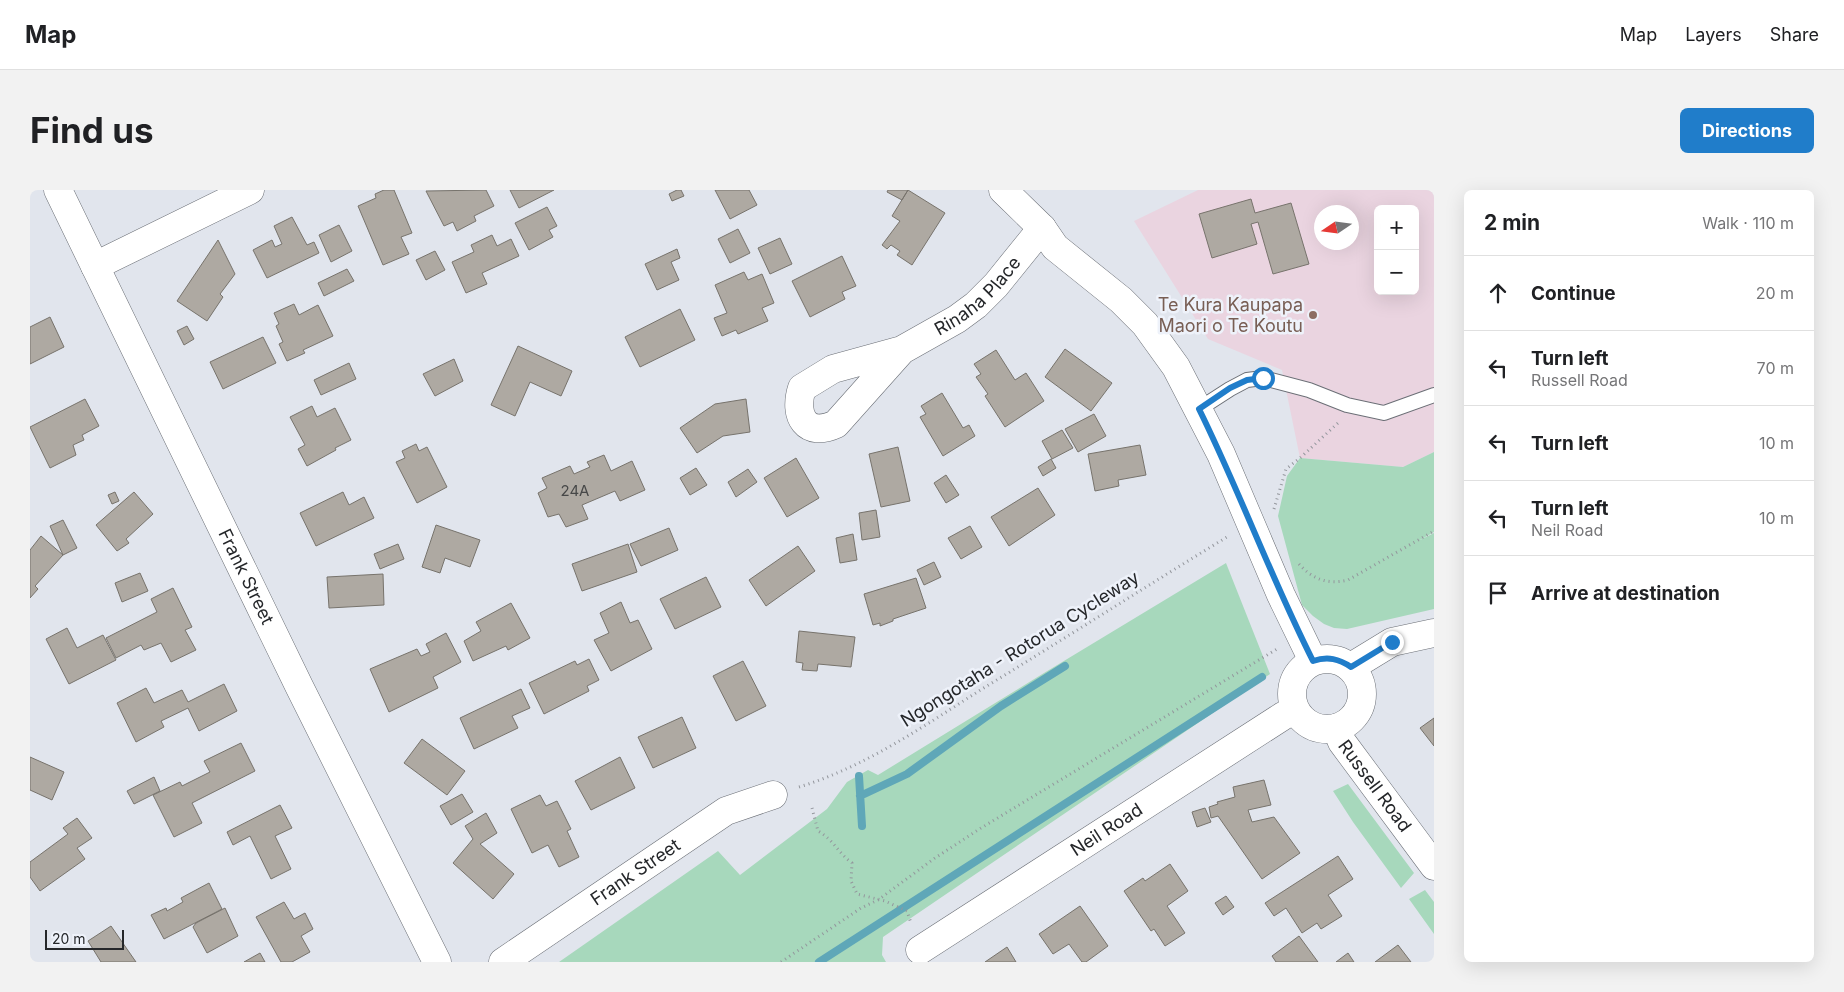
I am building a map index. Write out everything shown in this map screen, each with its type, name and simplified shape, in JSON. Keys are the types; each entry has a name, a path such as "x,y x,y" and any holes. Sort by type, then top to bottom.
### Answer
{"street":[{"name":"Frank Street","path":"58,190 299,686 437,962"},
{"path":"95,266 250,190"},
{"path":"1003,190 1042,228 1056,247 1121,300 1145,324 1176,366 1221,454 1281,595 1313,661"},
{"name":"Rinaha Place","path":"902,350 957,319 976,305 996,285 1042,228"},
{"path":"1351,667 1392,642 1434,633"},
{"path":"1331,658 1342,661 1351,667 1359,677 1363,690 1362,702 1357,714 1348,723 1324,730 1302,720 1295,710 1292,694 1295,679 1300,670 1313,661 1331,658"},
{"name":"Neil Road","path":"920,950 1295,710"},
{"name":"Russell Road","path":"1336,728 1342,742 1434,866"},
{"name":"Frank Street","path":"503,962 726,811 773,795"}],"lane":[{"path":"1199,409 1230,388 1247,380 1263,378 1309,390 1354,407 1384,413 1434,395"}],"path":[{"path":"1274,511 1286,469 1354,407"},
{"path":"1294,559 1305,571 1317,579 1337,583 1360,574 1434,531"},
{"name":"Ngongotaha - Rotorua Cycleway","path":"814,782 865,760 921,728 1233,534"},
{"path":"781,962 861,908 878,900 980,828 1279,648 1299,634"},
{"path":"812,808 818,831 827,836 842,856 852,863 850,881 857,894 907,911 920,950"}],"shaded area":[{"name":"Te Kura Kaupapa Maori o Te Koutu","path":"1198,190 1434,190 1434,452 1403,467 1300,458 1282,370 1208,339 1134,221"}],"green space":[{"path":"1434,452 1434,532 1420,540 1434,533 1434,609 1347,629 1334,628 1324,624 1302,605 1278,516 1287,476 1300,458 1403,467"},
{"path":"1226,563 1270,674 883,937 882,955 886,962 559,962 718,851 740,875 827,809 847,782 868,770 878,775"},
{"path":"1348,784 1414,873 1401,888 1333,791"},
{"path":"1425,890 1434,902 1434,934 1409,899"}],"building":[{"path":"384,190 394,190 412,233 401,237 409,254 383,265 358,206 376,198 375,194"},
{"path":"486,190 494,206 474,216 476,221 457,231 453,222 444,226 426,191"},
{"path":"510,190 554,190 519,208"},
{"path":"681,190 684,196 672,201 669,194"},
{"path":"715,190 749,190 757,205 730,219"},
{"path":"888,190 908,190 902,200 887,192"},
{"path":"908,190 945,213 912,265 897,255 900,251 891,245 887,249 882,245 900,221 892,216"},
{"path":"1251,199 1255,213 1291,203 1309,264 1273,274 1258,222 1251,224 1257,244 1212,258 1199,214"},
{"path":"547,207 557,226 549,230 553,237 529,250 515,223"},
{"path":"292,217 307,245 314,242 319,253 267,278 253,250 272,240 275,247 282,244 274,226"},
{"path":"339,225 352,251 331,262 319,235"},
{"path":"738,229 750,253 730,263 718,239"},
{"path":"492,235 497,246 511,239 519,256 482,273 487,284 466,293 452,262 474,252 471,245"},
{"path":"780,238 792,264 770,274 758,248"},
{"path":"218,240 235,274 220,294 223,297 207,321 177,301"},
{"path":"677,249 680,258 671,262 679,280 657,290 645,264"},
{"path":"435,251 445,270 426,280 416,260"},
{"path":"842,256 856,286 842,292 845,299 810,317 792,281"},
{"path":"347,269 354,281 324,296 318,283"},
{"path":"744,272 748,280 762,274 774,303 762,308 768,321 738,334 736,330 722,336 714,318 727,313 715,285"},
{"path":"294,304 299,315 318,305 333,336 303,350 305,353 287,361 279,344 283,342 276,326 279,324 274,313"},
{"path":"680,309 695,340 640,367 625,337"},
{"path":"50,317 64,347 30,364 30,327"},
{"path":"187,326 194,339 184,345 177,331"},
{"path":"263,337 276,363 223,389 210,362"},
{"path":"518,346 572,371 561,396 530,382 515,416 491,405"},
{"path":"1065,349 1112,383 1091,411 1045,377"},
{"path":"996,350 1015,380 1026,373 1044,401 1005,427 985,396 988,394 976,377 981,374 974,364"},
{"path":"454,359 463,381 435,396 423,374"},
{"path":"349,363 356,379 321,395 314,380"},
{"path":"942,393 963,428 969,425 975,436 943,456 920,417 926,414 921,406"},
{"path":"85,399 99,426 82,435 84,440 73,445 76,455 50,468 30,427"},
{"path":"746,399 750,432 723,436 697,453 680,428 715,404"},
{"path":"312,406 317,417 335,408 351,440 307,466 298,449 305,445 290,417"},
{"path":"1094,414 1106,436 1078,452 1065,429"},
{"path":"1062,430 1073,448 1052,459 1042,441"},
{"path":"416,444 419,451 427,447 447,487 417,503 396,462 405,458 402,451"},
{"path":"1140,445 1146,475 1118,480 1119,486 1095,491 1088,454"},
{"path":"898,447 910,501 881,507 869,454"},
{"path":"604,455 611,471 632,461 645,490 620,501 615,491 582,505 588,519 566,527 559,514 548,517 538,493 547,488 542,478 570,466 574,474 590,467 587,462"},
{"path":"796,458 819,498 787,517 764,478"},
{"path":"1051,459 1056,468 1043,476 1038,467"},
{"path":"696,468 707,485 690,495 680,478"},
{"path":"748,469 757,482 736,497 728,482"},
{"path":"946,475 959,495 946,503 934,483"},
{"path":"1038,488 1055,515 1009,546 991,517"},
{"path":"115,492 119,501 112,504 108,495"},
{"path":"134,492 153,514 126,539 129,543 117,551 96,525"},
{"path":"343,492 349,505 364,497 374,518 316,546 300,513"},
{"path":"876,510 880,537 862,540 859,513"},
{"path":"63,520 77,548 63,555 50,526"},
{"path":"436,525 480,540 470,567 445,558 440,573 422,567"},
{"path":"970,526 982,547 961,559 948,538"},
{"path":"669,528 678,550 641,566 630,544"},
{"path":"853,534 857,560 840,563 836,538"},
{"path":"41,536 63,555 35,586 38,589 30,598 30,550"},
{"path":"398,544 404,559 380,569 374,554"},
{"path":"628,544 637,572 582,591 572,564"},
{"path":"798,546 815,571 766,606 749,580"},
{"path":"934,562 941,577 924,585 917,570"},
{"path":"140,573 148,591 122,602 115,583"},
{"path":"383,574 384,605 329,608 327,577"},
{"path":"706,577 721,607 675,629 660,599"},
{"path":"916,578 926,608 893,619 893,621 880,626 880,623 873,625 864,594"},
{"path":"173,588 192,627 185,630 196,650 171,662 161,643 144,650 141,645 116,658 106,638 157,612 151,599"},
{"path":"621,602 630,623 638,620 652,649 611,671 594,640 609,633 600,613"},
{"path":"511,603 530,638 508,650 506,646 473,661 464,641 481,631 476,622"},
{"path":"67,628 77,648 103,635 116,660 69,684 46,639"},
{"path":"799,631 855,637 851,667 818,664 817,671 802,670 803,663 796,662"},
{"path":"446,633 461,662 433,677 438,688 389,712 370,669 417,649 421,656 430,652 426,644"},
{"path":"589,659 599,680 587,686 589,691 544,714 529,683 575,661 577,665"},
{"path":"743,661 766,706 736,721 713,676"},
{"path":"224,684 237,711 199,731 188,708 161,721 164,727 136,742 117,703 146,688 154,703 182,690 188,702"},
{"path":"521,689 530,708 512,716 518,728 474,749 460,718"},
{"path":"682,717 696,748 653,768 638,737"},
{"path":"1434,718 1434,746 1420,728"},
{"path":"422,739 465,771 447,795 404,763"},
{"path":"241,743 255,771 192,803 202,823 174,837 153,795 180,782 182,786 210,772 204,761"},
{"path":"30,757 64,772 52,800 30,790"},
{"path":"620,757 635,788 591,810 575,781"},
{"path":"154,777 160,791 134,804 127,791"},
{"path":"1264,780 1271,805 1248,810 1252,822 1274,817 1300,853 1262,879 1218,816 1211,818 1209,807 1218,804 1217,802 1235,797 1233,787"},
{"path":"462,794 473,812 451,825 440,806"},
{"path":"540,795 546,806 557,801 571,829 567,831 579,857 559,867 548,845 532,853 511,809"},
{"path":"280,805 292,828 275,836 291,869 271,879 250,836 233,845 227,832"},
{"path":"1205,808 1211,822 1197,827 1192,812"},
{"path":"486,813 497,833 480,844 514,874 493,899 453,863 473,839 465,826"},
{"path":"77,818 92,838 77,848 85,859 40,891 30,877 30,862 68,834 63,828"},
{"path":"1338,856 1353,879 1328,895 1342,916 1321,929 1317,923 1302,933 1286,908 1274,916 1265,903"},
{"path":"1170,864 1188,891 1167,906 1185,933 1165,946 1154,929 1151,931 1124,891 1143,878 1145,881"},
{"path":"209,883 222,909 164,939 151,915 166,908 167,911 183,902 181,898"},
{"path":"1226,896 1234,907 1223,915 1215,903"},
{"path":"284,902 294,919 305,913 313,929 301,936 310,952 292,962 281,962 256,917"},
{"path":"1080,906 1108,946 1086,962 1082,962 1069,944 1053,954 1039,934"},
{"path":"225,908 238,936 207,953 193,927 196,923"},
{"path":"111,926 136,962 101,962 88,941"},
{"path":"1299,936 1318,962 1276,962 1272,956"},
{"path":"1398,945 1411,962 1375,962"},
{"path":"1007,947 1016,962 985,962"},
{"path":"260,953 265,962 244,962"},
{"path":"1348,953 1354,962 1336,962"}],"waterway":[{"path":"860,796 907,774 1001,706 1065,666"},
{"path":"819,962 1262,677"},
{"path":"859,776 862,826"}],"place":[{"name":"Te Kura Kaupapa Maori o Te Koutu","path":"1313,315"}],"route":[{"path":"1263,378 1247,380 1230,388 1199,409 1221,454 1281,595 1307,649 1313,661 1331,658 1342,661 1351,667 1392,642"}]}
